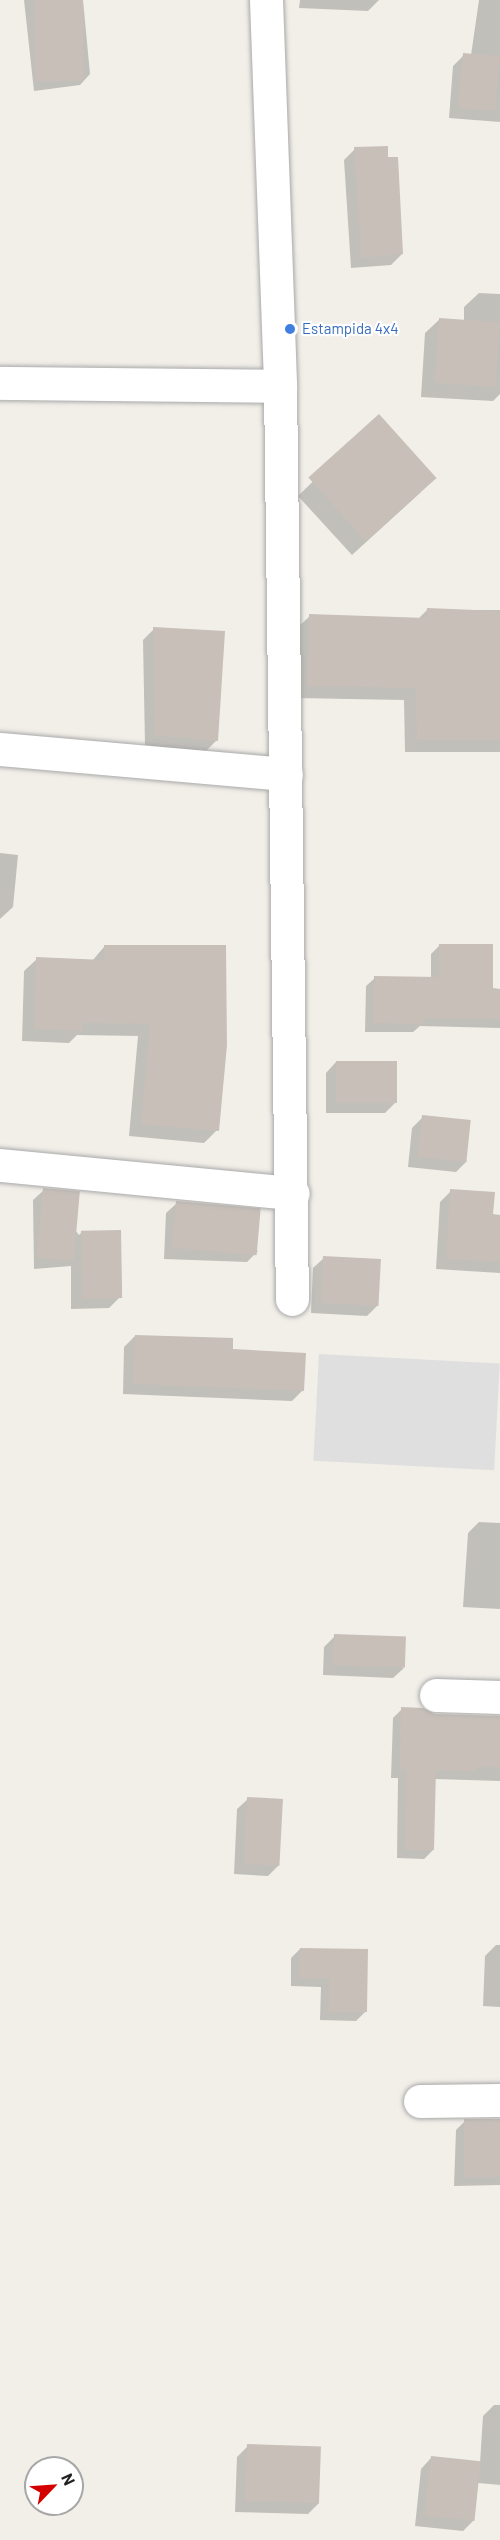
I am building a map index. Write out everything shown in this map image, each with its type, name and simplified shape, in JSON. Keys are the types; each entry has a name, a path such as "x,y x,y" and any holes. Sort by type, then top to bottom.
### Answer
{"street":[{"path":"266,0 280,386 293,1192 292,1299"},
{"path":"0,383 280,386"},
{"path":"0,749 286,774"},
{"path":"0,1165 293,1192"},
{"path":"436,1695 500,1697"},
{"path":"420,2101 500,2100"}],"shaded area":[{"path":"319,1354 500,1363 494,1470 313,1461"}],"building":[{"path":"35,0 83,0 83,81 35,81"},
{"path":"463,53 500,56 495,111 458,108"},
{"path":"388,146 388,157 398,157 403,254 361,258 354,147"},
{"path":"439,318 500,322 495,387 434,383"},
{"path":"379,414 437,478 366,541 308,478"},
{"path":"427,608 500,611 500,740 417,740 416,688 307,686 309,614 426,618"},
{"path":"153,627 225,631 218,741 155,735"},
{"path":"439,944 493,944 493,988 500,989 500,1019 423,1018 423,1024 373,1023 374,976 439,977"},
{"path":"104,945 226,945 227,1045 219,1131 141,1124 150,1024 83,1023 83,1031 34,1029 36,957 104,960"},
{"path":"336,1061 397,1061 397,1103 336,1103"},
{"path":"422,1115 471,1120 466,1162 418,1157"},
{"path":"43,1188 80,1191 74,1261 37,1258"},
{"path":"450,1189 495,1192 493,1214 500,1215 500,1262 446,1259"},
{"path":"176,1201 261,1208 257,1255 172,1248"},
{"path":"121,1230 122,1298 82,1299 81,1231"},
{"path":"323,1256 381,1259 378,1306 321,1303"},
{"path":"135,1335 233,1338 233,1349 306,1353 304,1391 133,1384"},
{"path":"334,1634 406,1637 405,1667 333,1665"},
{"path":"401,1707 423,1708 435,1714 500,1716 500,1767 476,1767 476,1771 436,1770 434,1850 405,1850 407,1769 400,1769"},
{"path":"247,1797 283,1799 279,1866 243,1864"},
{"path":"300,1948 368,1949 367,2012 329,2012 329,1978 299,1978"},
{"path":"464,2119 500,2119 500,2177 464,2177"},
{"path":"247,2444 321,2447 319,2504 245,2501"},
{"path":"431,2456 481,2461 474,2521 425,2516"}],"place":[{"name":"Estampida 4x4","path":"290,329"}]}
